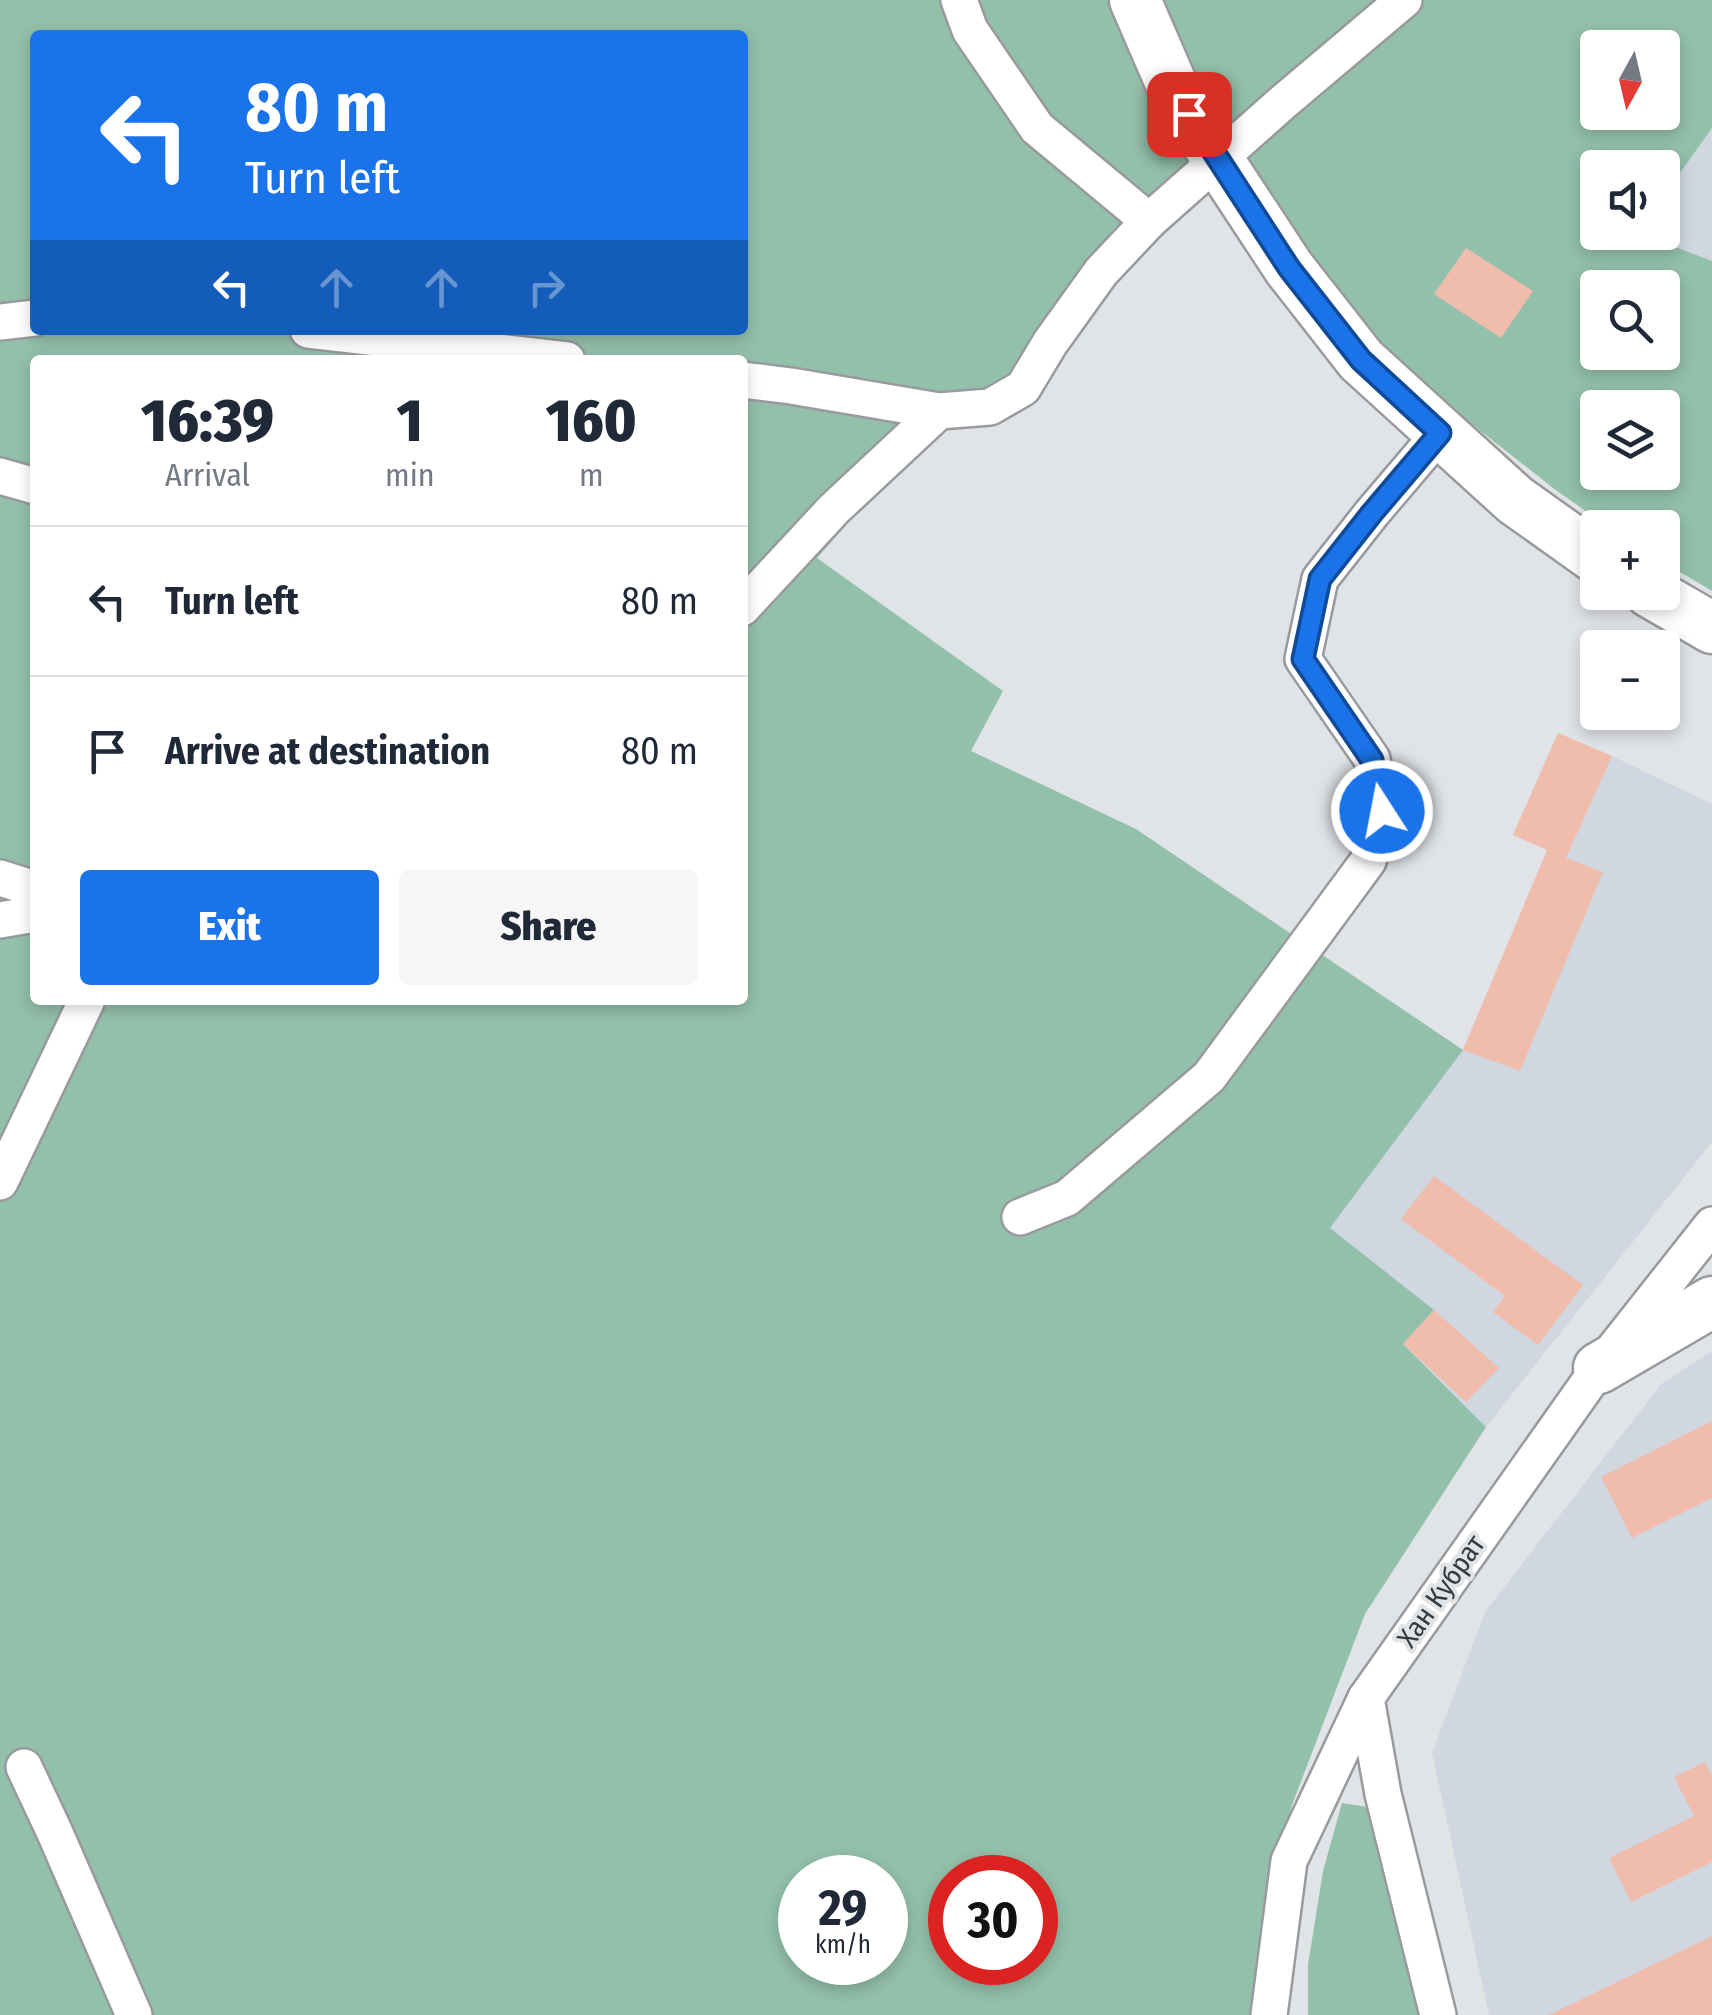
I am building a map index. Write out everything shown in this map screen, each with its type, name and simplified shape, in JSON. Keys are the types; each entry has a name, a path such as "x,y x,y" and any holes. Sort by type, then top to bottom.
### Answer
{"street":[{"path":"959,0 970,30 1037,128 1149,222"},
{"path":"1134,0 1174,90 1218,160 1289,268 1361,360 1515,500 1580,546"},
{"path":"748,381 939,411 990,407 1023,388 1050,343 1102,272 1149,222 1404,0"},
{"path":"0,322 30,319"},
{"path":"351,335 524,355"},
{"path":"748,602 834,509 939,411"},
{"path":"1020,1217 1067,1198 1209,1077 1368,861 1382,811 1372,760 1303,659 1320,579 1440,433"},
{"path":"0,476 30,485"},
{"path":"1680,609 1712,628"},
{"path":"0,878 30,887"},
{"path":"0,920 30,915"},
{"path":"0,1182 85,1005"},
{"name":"Хан Кубрат","path":"1269,2015 1289,1860 1366,1698 1599,1368 1712,1225"},
{"path":"1599,1368 1712,1302"},
{"path":"1366,1698 1383,1794 1438,2015"},
{"path":"24,1767 134,2015"}],"shaded area":[{"path":"1712,128 1712,261 1680,249 1680,173"},
{"path":"1558,733 1712,804 1712,1142 1486,1427 1403,1344 1433,1311 1330,1228 1463,1049 1548,850 1513,835"},
{"path":"1712,1351 1712,2015 1489,2015 1432,1753 1485,1612 1661,1384"}],"green space":[{"path":"0,0 1712,0 1712,128 1680,173 1680,150 1580,150 1580,250 1680,249 1712,261 1712,591 1680,572 1680,510 1584,510 1431,392 1377,339 1321,272 1254,165 1137,238 1046,373 932,428 817,558 1003,691 971,751 1136,829 1463,1050 1330,1228 1434,1310 1403,1344 1486,1427 1365,1614 1292,1805 1272,1903 1261,2015 0,2015"},
{"path":"1342,1803 1368,1807 1419,2015 1308,2015 1308,1965 1323,1871"}],"building":[{"path":"1466,248 1533,291 1501,338 1434,294"},
{"path":"1558,733 1612,756 1566,858 1603,872 1520,1071 1463,1050 1547,850 1513,835"},
{"path":"1434,1176 1583,1285 1538,1345 1493,1312 1505,1296 1401,1219"},
{"path":"1434,1310 1499,1368 1466,1402 1403,1344"},
{"path":"1712,1421 1712,1498 1632,1538 1601,1477"},
{"path":"1705,1762 1712,1776 1712,1862 1631,1902 1609,1858 1694,1816 1674,1777"},
{"path":"1712,1936 1712,2015 1549,2015"}],"route":[{"path":"1189,114 1289,268 1361,360 1440,433 1320,579 1303,659 1372,760 1382,811"}]}
